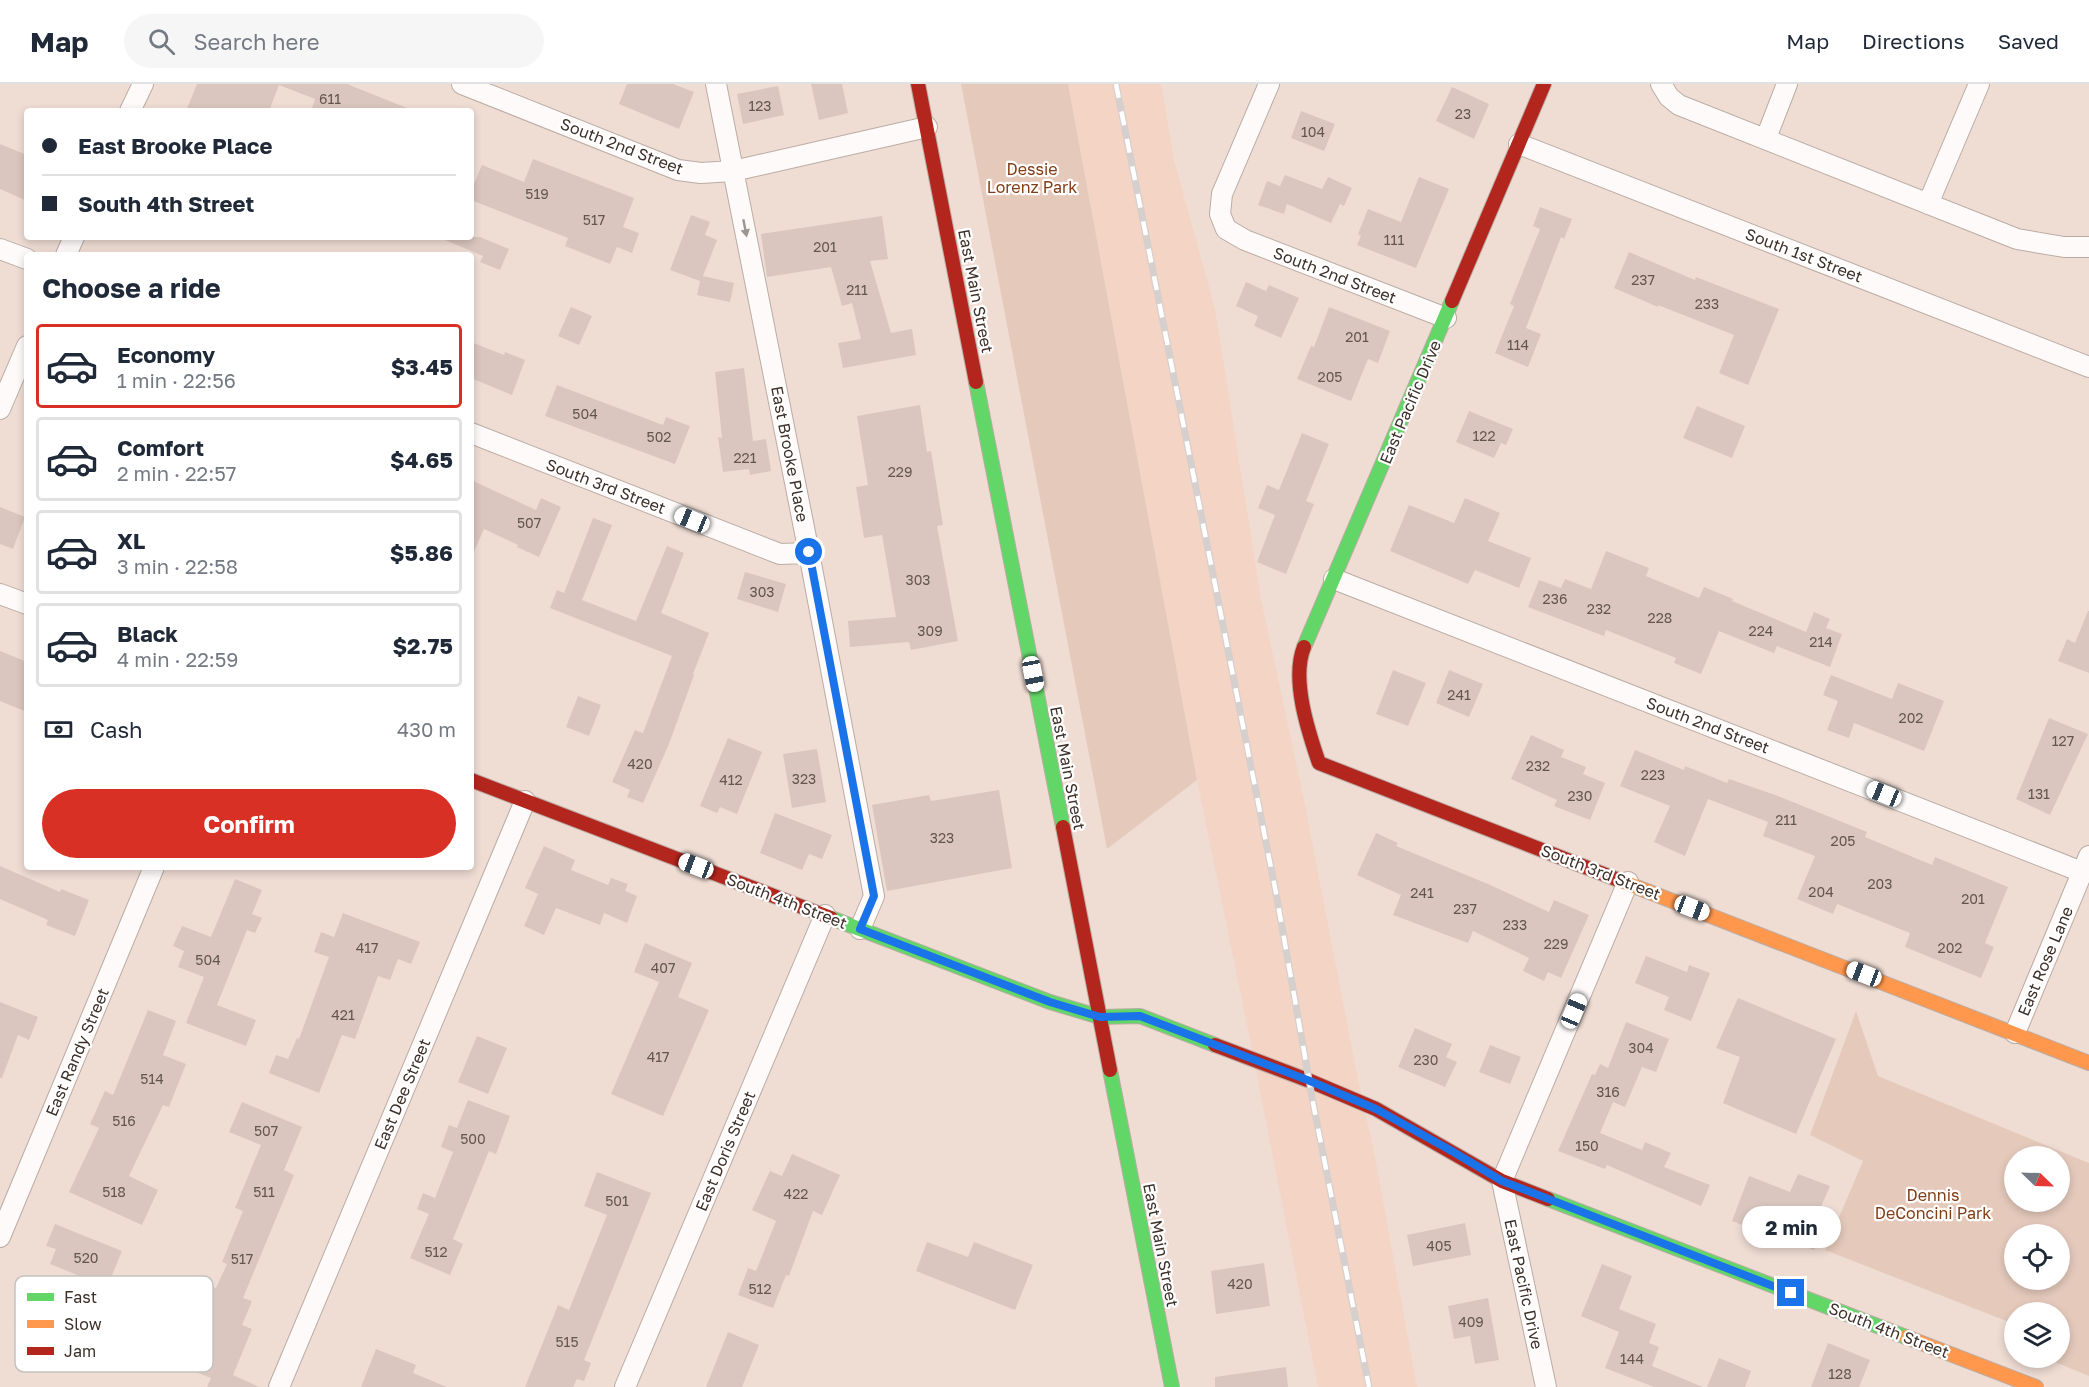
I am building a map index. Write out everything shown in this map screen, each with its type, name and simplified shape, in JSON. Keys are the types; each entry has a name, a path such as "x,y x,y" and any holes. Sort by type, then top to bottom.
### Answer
{"street":[{"path":"131,108 143,84"},
{"name":"South 2nd Street","path":"462,84 678,170 701,173 733,171 927,127"},
{"name":"East Brooke Place","path":"716,84 809,552 874,896 860,929"},
{"name":"East Main Street","path":"918,84 1172,1387"},
{"name":"South 2nd Street","path":"1269,84 1222,194 1220,214 1226,229 1245,240 1446,318"},
{"name":"East Pacific Drive","path":"1305,723 1299,673 1301,655 1544,84"},
{"path":"1660,84 1669,97 1680,105 2017,239 2064,247 2089,247"},
{"path":"1766,138 1787,84"},
{"path":"1928,204 1979,84"},
{"name":"South 1st Street","path":"1519,144 2089,367"},
{"path":"0,249 24,258"},
{"path":"0,409 24,353"},
{"name":"South 3rd Street","path":"474,434 780,554 809,552"},
{"name":"South 2nd Street","path":"1335,579 2086,864"},
{"path":"0,594 24,603"},
{"name":"South 3rd Street","path":"1305,723 1318,763 2089,1063"},
{"name":"South 4th Street","path":"474,781 1050,1002 1100,1017 1140,1016 1310,1081 1376,1109 1502,1181 2036,1387"},
{"name":"East Dee Street","path":"279,1387 525,801"},
{"name":"East Rose Lane","path":"2015,1033 2086,864"},
{"name":"East Randy Street","path":"0,1237 153,870"},
{"path":"1502,1181 1628,882"},
{"name":"East Doris Street","path":"625,1387 825,915"},
{"name":"East Pacific Drive","path":"1502,1181 1546,1387"}],"shaded area":[{"path":"1068,84 1161,84 1174,160 1215,309 1261,599 1303,795 1375,1157 1417,1387 1318,1387 1197,780"}],"green space":[{"name":"Dessie Lorenz Park","path":"961,84 1068,84 1197,780 1107,849"},
{"name":"Dennis DeConcini Park","path":"1856,1011 1878,1076 2048,1146 2004,1146 2004,1212 2070,1212 2070,1155 2089,1163 2089,1376 2069,1368 2070,1302 2004,1302 2004,1320 1825,1250 1863,1161 1810,1135"}],"building":[{"path":"197,84 347,84 407,108 312,108 315,99 279,85 270,108 187,108"},
{"path":"627,84 673,84 694,92 679,129 619,104"},
{"path":"811,84 842,84 848,113 819,120"},
{"path":"778,86 784,115 743,124 737,94"},
{"path":"1452,87 1489,104 1474,139 1436,121"},
{"path":"1301,111 1335,124 1324,151 1291,138"},
{"path":"0,144 24,154 24,200 0,189"},
{"path":"533,159 634,198 623,227 639,233 632,253 617,247 610,264 565,246 568,238 474,201 474,184 482,165 524,182"},
{"path":"1285,175 1322,189 1328,177 1352,188 1344,206 1340,204 1331,223 1287,204 1284,214 1258,205 1267,181 1280,186"},
{"path":"1419,177 1449,189 1416,268 1357,245 1361,236 1358,234 1368,209 1401,222"},
{"path":"1540,207 1572,219 1564,239 1561,237 1526,328 1541,334 1528,367 1495,353 1514,306 1510,304 1540,229 1533,226"},
{"path":"691,215 710,222 705,235 717,240 703,276 734,283 730,302 697,295 700,281 670,270"},
{"path":"882,216 888,259 870,261 891,333 912,329 916,355 843,368 838,343 861,339 852,303 842,306 831,267 767,277 761,234"},
{"path":"474,237 480,237 509,249 500,270 480,262 483,256 445,240 474,240"},
{"path":"1629,252 1695,280 1696,277 1779,309 1748,385 1719,373 1734,335 1614,288"},
{"path":"1246,282 1266,291 1269,285 1299,298 1281,338 1254,326 1258,316 1236,306"},
{"path":"571,307 592,316 579,345 558,336"},
{"path":"1329,307 1390,331 1378,363 1368,359 1351,401 1297,379 1311,346 1314,347"},
{"path":"474,343 504,355 505,352 525,360 512,395 474,379"},
{"path":"744,368 753,441 766,439 771,471 750,475 749,469 723,472 718,437 722,438 715,372"},
{"path":"557,385 663,425 666,417 690,426 675,464 545,416"},
{"path":"920,405 927,452 931,451 943,525 937,526 958,641 911,650 909,642 850,647 848,621 896,617 882,535 864,538 856,487 868,485 857,416"},
{"path":"1697,406 1745,426 1732,458 1683,438"},
{"path":"1469,411 1513,429 1506,445 1501,443 1494,458 1456,442"},
{"path":"1302,433 1329,444 1306,501 1314,504 1286,574 1257,562 1275,515 1258,508 1267,485 1279,490"},
{"path":"474,481 536,510 541,498 561,507 539,557 484,529 474,551"},
{"path":"1465,498 1500,513 1488,541 1531,558 1519,588 1475,570 1468,584 1390,551 1409,505 1454,523"},
{"path":"0,507 24,517 24,520 13,549 0,544"},
{"path":"593,518 612,525 582,600 636,621 667,546 684,553 661,613 709,633 669,744 643,803 627,797 630,790 612,782 635,730 643,733 672,656 550,608 557,590 564,593"},
{"path":"1606,551 1649,568 1646,576 1699,598 1704,587 1806,632 1814,612 1830,619 1826,628 1842,634 1830,667 1777,646 1774,653 1719,631 1701,674 1674,663 1676,658 1606,630 1604,636 1528,607 1539,580 1561,588 1565,579 1591,589"},
{"path":"745,572 786,584 778,612 737,599"},
{"path":"2088,611 2089,673 2058,661 2067,639 2075,643"},
{"path":"0,651 24,661 24,711 0,701"},
{"path":"1393,670 1426,683 1408,726 1376,714"},
{"path":"1449,670 1483,684 1469,717 1436,703"},
{"path":"1831,675 1892,699 1898,683 1944,701 1924,751 1854,723 1849,738 1827,730 1838,701 1823,695"},
{"path":"578,696 601,705 589,736 566,727"},
{"path":"2049,718 2088,734 2050,815 2016,799"},
{"path":"1531,735 1564,750 1561,757 1586,767 1583,774 1605,783 1590,820 1554,806 1557,800 1511,779"},
{"path":"728,738 762,752 737,814 720,807 717,813 700,806"},
{"path":"817,749 826,802 792,808 783,754"},
{"path":"1635,750 1684,770 1685,766 1727,783 1729,779 1778,796 1867,832 1865,837 1932,865 1935,857 2008,887 1985,943 1994,947 1981,978 1905,947 1910,933 1837,904 1833,914 1797,899 1815,856 1763,836 1768,822 1708,799 1685,856 1654,842 1670,806 1620,786"},
{"path":"999,790 1012,868 887,891 872,805 929,795 931,801"},
{"path":"775,813 832,835 822,859 809,854 802,870 760,853"},
{"path":"1376,833 1398,843 1396,846 1549,912 1554,900 1589,915 1561,978 1548,972 1544,981 1523,971 1529,958 1473,931 1468,943 1393,915 1401,895 1357,875"},
{"path":"544,846 575,860 571,870 608,885 611,878 628,884 625,891 637,896 627,923 604,913 600,925 556,908 544,935 524,926 538,894 525,888"},
{"path":"0,866 60,892 61,889 89,900 75,936 46,925 48,920 0,899"},
{"path":"235,879 262,890 252,914 262,918 255,933 247,930 217,1005 256,1020 246,1046 186,1023 204,977 178,967 184,951 173,946 182,926 211,937"},
{"path":"343,913 420,942 411,964 398,959 390,980 378,976 355,1039 342,1035 319,1093 269,1073 276,1055 288,1059 297,1038 299,1039 329,957 314,952 321,932 334,937"},
{"path":"645,943 692,963 678,997 709,1010 663,1116 611,1094 659,982 634,972"},
{"path":"1646,956 1687,972 1689,965 1710,973 1691,1021 1664,1010 1669,997 1635,983"},
{"path":"1738,998 1836,1039 1796,1134 1723,1103 1740,1057 1716,1048"},
{"path":"0,1002 38,1017 29,1040 18,1035 2,1078 0,1078"},
{"path":"148,1010 176,1021 163,1055 186,1064 169,1107 163,1105 129,1176 158,1190 142,1225 69,1192 99,1128 90,1124 105,1091 113,1095"},
{"path":"1626,1022 1669,1039 1656,1072 1642,1067 1625,1107 1613,1102 1600,1133 1642,1150 1645,1142 1671,1153 1664,1167 1710,1185 1701,1206 1607,1165 1605,1169 1558,1151 1592,1074 1595,1075 1600,1064 1608,1068"},
{"path":"1415,1028 1452,1044 1446,1057 1457,1062 1445,1087 1398,1067"},
{"path":"477,1036 507,1048 488,1094 458,1082"},
{"path":"1490,1045 1521,1057 1510,1084 1479,1072"},
{"path":"468,1100 510,1116 496,1154 489,1151 453,1239 463,1244 450,1275 410,1258 429,1214 417,1209 423,1193 435,1198 453,1152 441,1147 449,1125 457,1128"},
{"path":"242,1102 302,1127 284,1170 294,1175 243,1298 252,1301 242,1325 252,1329 233,1375 259,1387 207,1387 211,1378 196,1372 213,1372 213,1287 216,1288 227,1264 222,1262 243,1211 235,1208 261,1145 229,1132"},
{"path":"792,1154 840,1175 822,1215 813,1211 789,1276 786,1275 773,1308 738,1295 748,1268 756,1271 776,1221 752,1210 770,1171 782,1176"},
{"path":"597,1172 651,1193 584,1360 591,1363 584,1381 577,1379 573,1387 525,1387 558,1305 569,1310 607,1215 584,1206"},
{"path":"1798,1174 1830,1186 1817,1216 1826,1219 1814,1250 1757,1227 1756,1230 1732,1221 1749,1176 1790,1192"},
{"path":"1465,1223 1471,1255 1413,1266 1407,1235"},
{"path":"55,1224 122,1251 112,1276 80,1276 50,1264 56,1249 46,1246"},
{"path":"927,1242 968,1257 974,1242 1033,1265 1015,1310 916,1271"},
{"path":"1264,1263 1270,1306 1216,1314 1211,1271"},
{"path":"1602,1264 1632,1276 1619,1309 1656,1324 1649,1343 1659,1347 1652,1366 1703,1387 1654,1387 1605,1368 1619,1332 1581,1316"},
{"path":"1488,1298 1499,1360 1475,1364 1470,1336 1454,1339 1448,1306"},
{"path":"728,1332 759,1345 742,1387 706,1387"},
{"path":"1828,1343 1870,1360 1859,1387 1811,1387"},
{"path":"376,1349 416,1365 413,1373 447,1387 361,1387"},
{"path":"1719,1358 1751,1371 1745,1387 1707,1387"},
{"path":"1286,1367 1288,1387 1215,1387 1215,1377"}],"railway":[{"path":"1116,84 1276,893 1314,1108 1369,1387"}],"traffic: fast":[{"path":"1304,647 1452,301"},
{"path":"976,382 1063,827"},
{"path":"831,918 1050,1002 1100,1017 1140,1016 1215,1045"},
{"path":"1110,1070 1172,1387"},
{"path":"1548,1199 1906,1337"}],"traffic: slow":[{"path":"1616,879 2089,1063"},
{"path":"1906,1337 2036,1387"}],"traffic: jam":[{"path":"918,84 976,382"},
{"path":"1452,301 1544,84"},
{"path":"1304,647 1299,674 1302,705 1319,763 1616,879"},
{"path":"474,781 831,918"},
{"path":"1063,827 1110,1070"},
{"path":"1215,1045 1376,1109 1502,1181 1548,1199"}],"route":[{"path":"809,552 874,896 860,929 1050,1002 1100,1017 1140,1016 1310,1081 1376,1109 1502,1181 1791,1293"}]}
